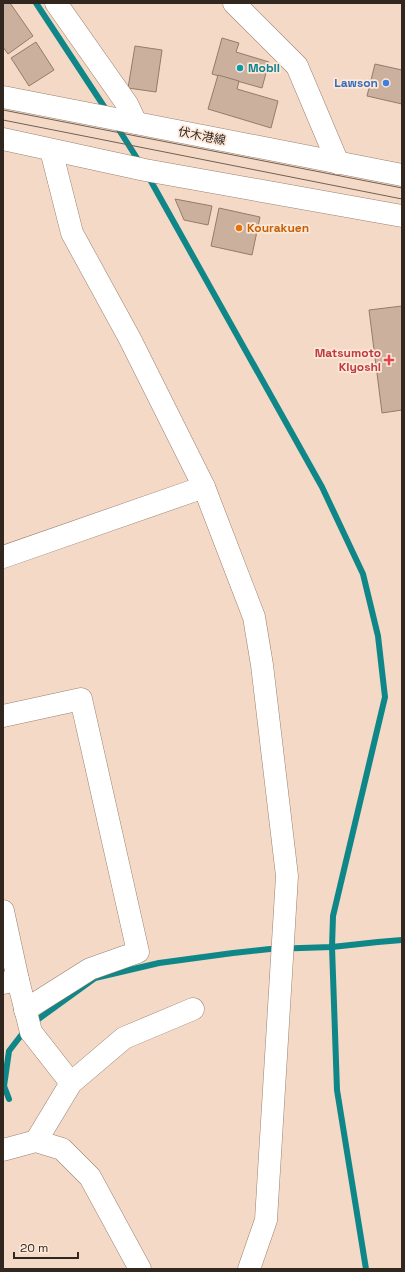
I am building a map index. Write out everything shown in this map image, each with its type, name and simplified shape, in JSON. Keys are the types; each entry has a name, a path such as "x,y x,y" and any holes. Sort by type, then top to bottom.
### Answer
{"street":[{"path":"56,3 127,104 136,123"},
{"path":"234,3 297,66 338,163"},
{"name":"伏木港線","path":"3,97 402,175"},
{"path":"3,139 145,170 402,216"},
{"path":"51,150 72,233 130,339 204,487 254,617 262,665 287,876 266,1220 249,1269"},
{"path":"3,557 204,487"},
{"path":"3,716 81,700 138,952 90,968 26,1010"},
{"path":"3,911 10,981 26,1010 31,1032 71,1083"},
{"path":"36,1141 71,1083 124,1038 193,1009"},
{"path":"3,1150 36,1141 62,1150 90,1177 140,1269"}],"building":[{"path":"3,3 10,3 33,36 8,54 3,47"},
{"name":"Mobil","path":"222,38 239,43 236,52 269,62 262,88 212,74"},
{"path":"36,42 54,70 29,86 11,58"},
{"path":"135,46 162,50 156,92 128,88"},
{"name":"Lawson","path":"375,64 402,70 402,104 367,96"},
{"path":"218,75 239,81 237,89 278,101 271,128 208,109"},
{"path":"175,199 212,206 208,225 184,220"},
{"path":"219,208 260,217 252,255 211,246"},
{"name":"Matsumoto Kiyoshi","path":"402,306 402,410 382,413 369,310"}],"waterway":[{"path":"36,3 107,111"},
{"path":"116,125 140,163"},
{"path":"148,176 322,487 363,574 378,636 385,697 333,916 332,947 337,1090 366,1269"},
{"path":"33,1023 95,978 159,963 270,949 332,947 402,940"},
{"path":"9,1099 4,1086 9,1051 26,1029"}],"tram line":[{"path":"3,110 402,188"},
{"path":"3,120 402,199"}],"place":[{"name":"Mobil","path":"240,68"},
{"name":"Lawson","path":"386,83"},
{"name":"Kourakuen","path":"239,228"},
{"name":"Matsumoto Kiyoshi","path":"389,360"}]}
